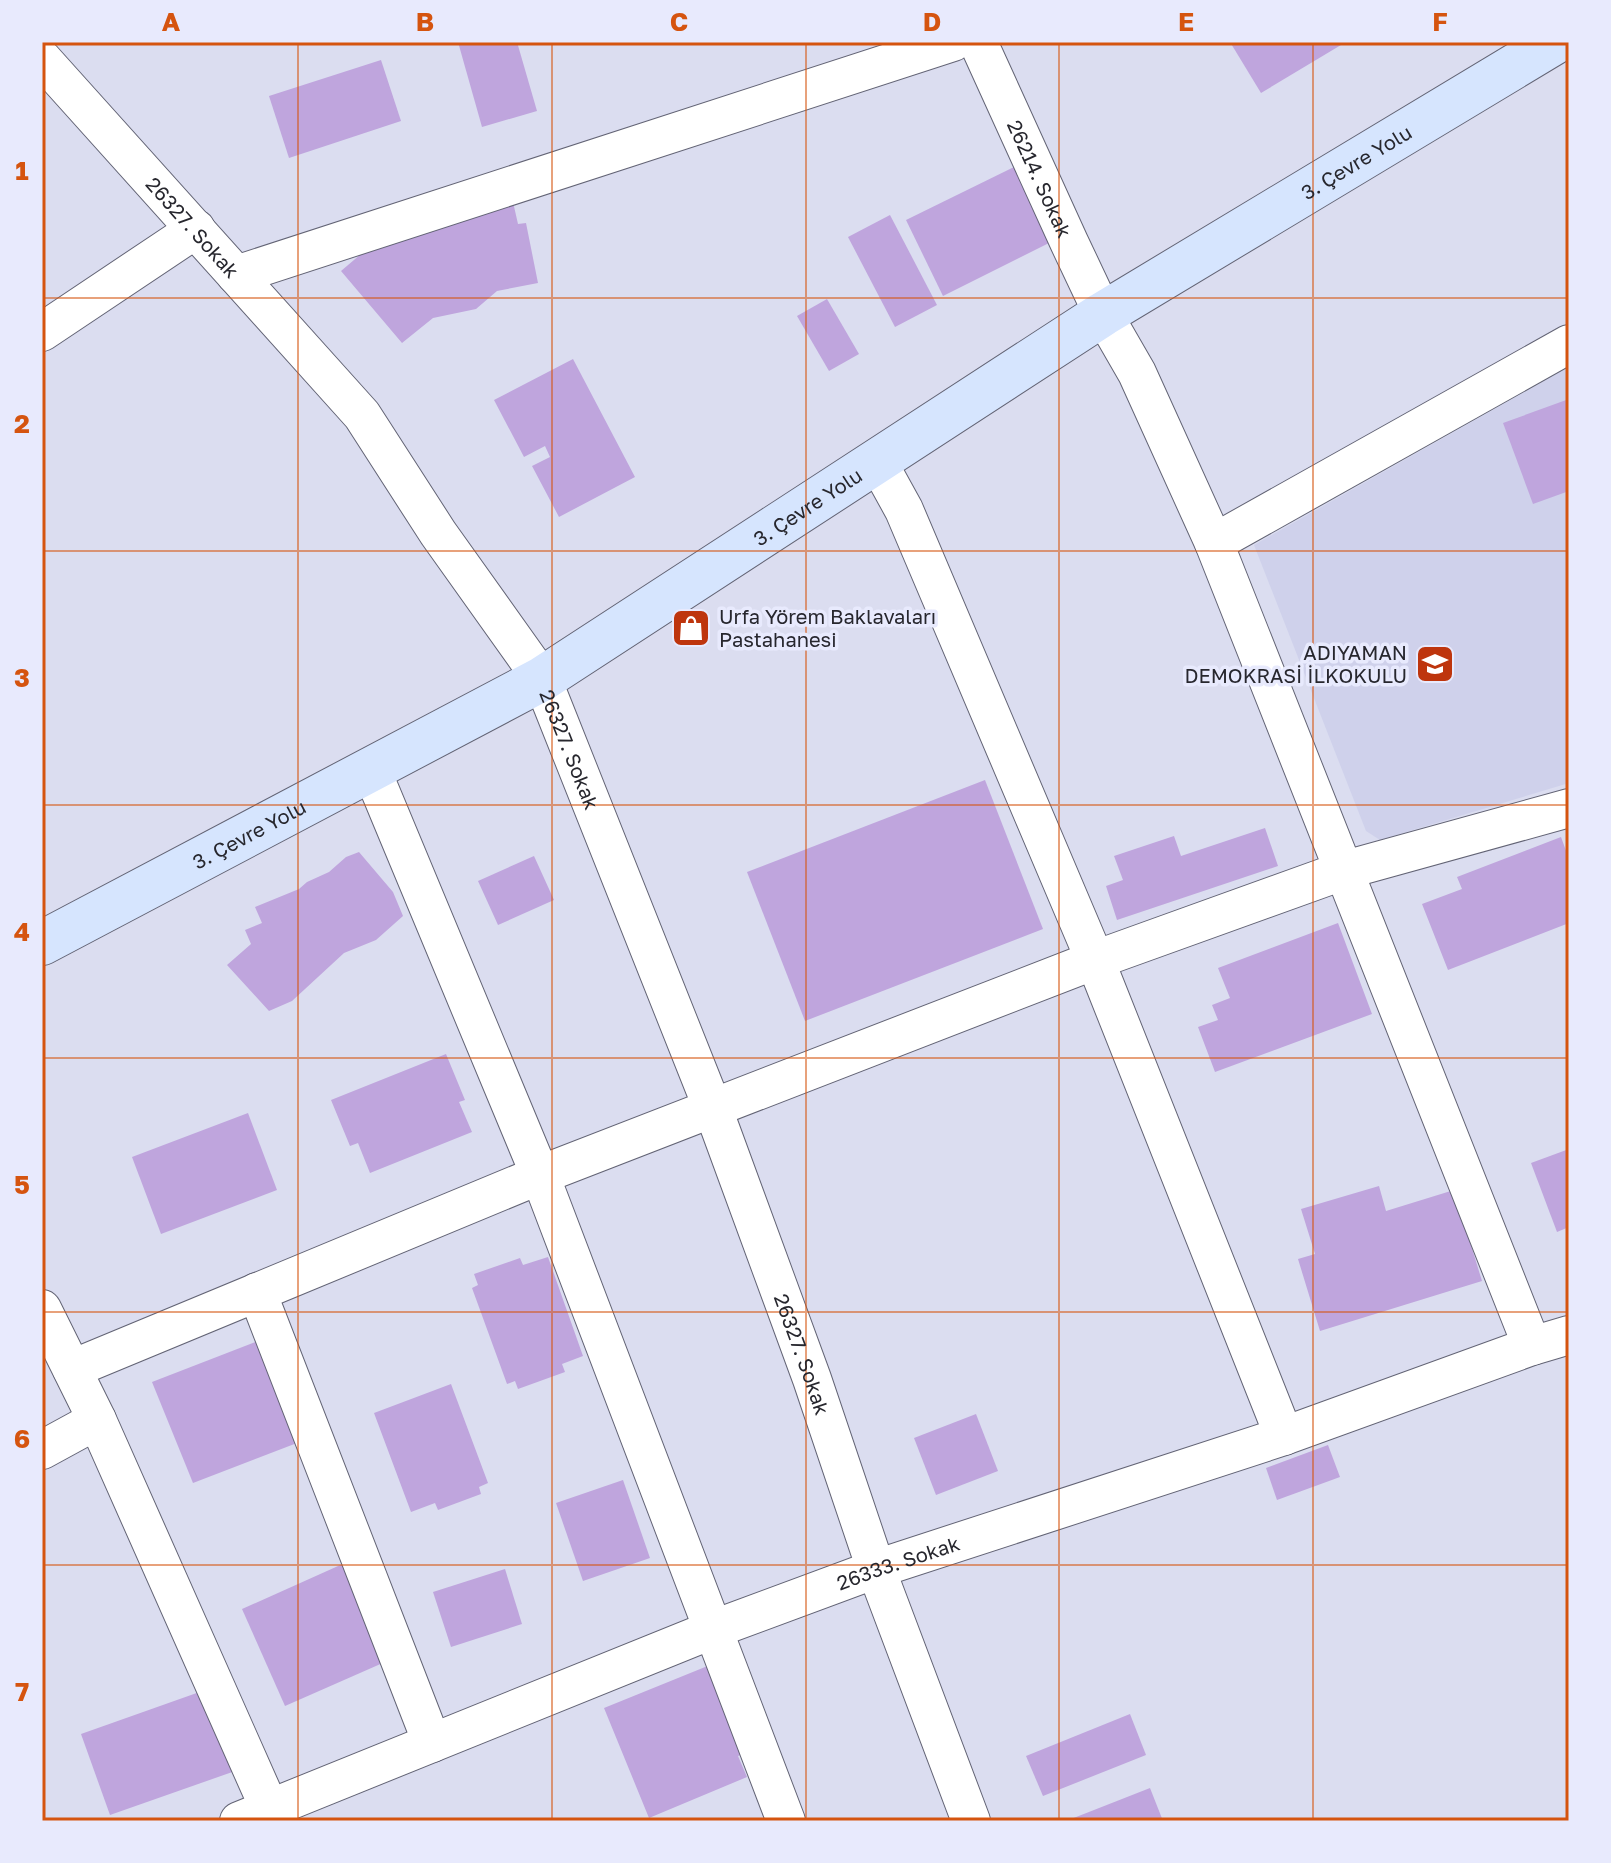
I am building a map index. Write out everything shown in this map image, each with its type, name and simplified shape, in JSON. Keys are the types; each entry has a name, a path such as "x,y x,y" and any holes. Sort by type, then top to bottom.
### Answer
{"main road":[{"name":"3. Çevre Yolu","path":"42,943 542,679 1103,314 1555,42"}],"street":[{"path":"236,275 953,42"},
{"name":"26214. Sokak","path":"978,42 1103,314 1137,373 1214,543 1532,1346"},
{"name":"26327. Sokak","path":"42,59 362,415 438,533 542,679 713,1109 812,1379 876,1569 971,1821"},
{"path":"42,332 196,229"},
{"path":"1214,543 1569,344"},
{"path":"877,461 904,510 1095,960 1284,1436"},
{"path":"371,769 540,1175 786,1821"},
{"path":"72,1369 540,1175 1095,960 1345,870 1569,808"},
{"path":"257,1292 432,1743"},
{"path":"42,1309 97,1420 261,1817"},
{"name":"26333. Sokak","path":"261,1817 432,1743 714,1629 876,1569 1284,1436 1569,1335"},
{"path":"42,1450 97,1420"}],"shaded area":[{"name":"ADIYAMAN DEMOKRASİ İLKOKULU","path":"1569,367 1569,783 1380,840 1366,831 1254,545"}],"building":[{"path":"458,42 517,42 537,111 482,127"},
{"path":"1230,42 1346,42 1261,93"},
{"path":"381,60 401,121 289,158 269,96"},
{"path":"1014,167 1051,242 943,296 906,220"},
{"path":"513,202 518,224 526,223 538,283 497,291 476,309 433,318 402,343 341,271 361,254"},
{"path":"890,215 937,305 895,327 848,237"},
{"path":"827,299 859,354 829,371 797,316"},
{"path":"573,359 635,477 559,517 532,466 550,457 545,446 524,457 494,400"},
{"path":"1569,399 1569,491 1533,504 1503,423"},
{"path":"985,780 1043,929 805,1021 747,872"},
{"path":"1265,828 1278,866 1117,920 1106,886 1123,880 1114,856 1174,836 1181,856"},
{"path":"1561,837 1569,859 1569,923 1448,970 1422,904 1462,889 1457,877"},
{"path":"359,852 393,892 403,916 376,940 344,953 292,1001 269,1011 227,965 251,944 245,930 262,923 255,907 299,889 329,872 346,857"},
{"path":"534,856 554,900 498,925 478,881"},
{"path":"1338,923 1372,1014 1215,1072 1198,1027 1218,1020 1212,1005 1230,998 1218,968"},
{"path":"446,1054 465,1100 459,1102 472,1132 370,1173 358,1143 350,1146 331,1100"},
{"path":"248,1113 277,1190 161,1234 132,1157"},
{"path":"1569,1149 1569,1227 1557,1232 1531,1163"},
{"path":"1379,1186 1386,1211 1454,1190 1482,1281 1320,1331 1298,1259 1315,1254 1301,1209"},
{"path":"548,1257 583,1356 562,1364 565,1372 518,1389 515,1381 507,1384 472,1288 478,1285 474,1274 520,1258 523,1265"},
{"path":"258,1341 297,1443 193,1483 152,1382"},
{"path":"451,1384 488,1483 479,1487 481,1494 438,1510 435,1503 411,1512 374,1413"},
{"path":"976,1414 998,1471 936,1495 914,1438"},
{"path":"1328,1445 1340,1477 1277,1500 1266,1468"},
{"path":"623,1480 650,1558 583,1581 556,1503"},
{"path":"347,1562 385,1662 285,1706 242,1609"},
{"path":"505,1569 522,1624 451,1647 433,1592"},
{"path":"715,1663 751,1751 738,1756 747,1777 649,1818 604,1708"},
{"path":"208,1689 238,1770 110,1815 81,1734"},
{"path":"1130,1714 1146,1755 1043,1796 1026,1756"},
{"path":"1150,1788 1163,1821 1066,1821"}],"place":[{"name":"Urfa Yörem Baklavaları Pastahanesi","path":"691,628"},
{"name":"ADIYAMAN DEMOKRASİ İLKOKULU","path":"1435,664"}]}
